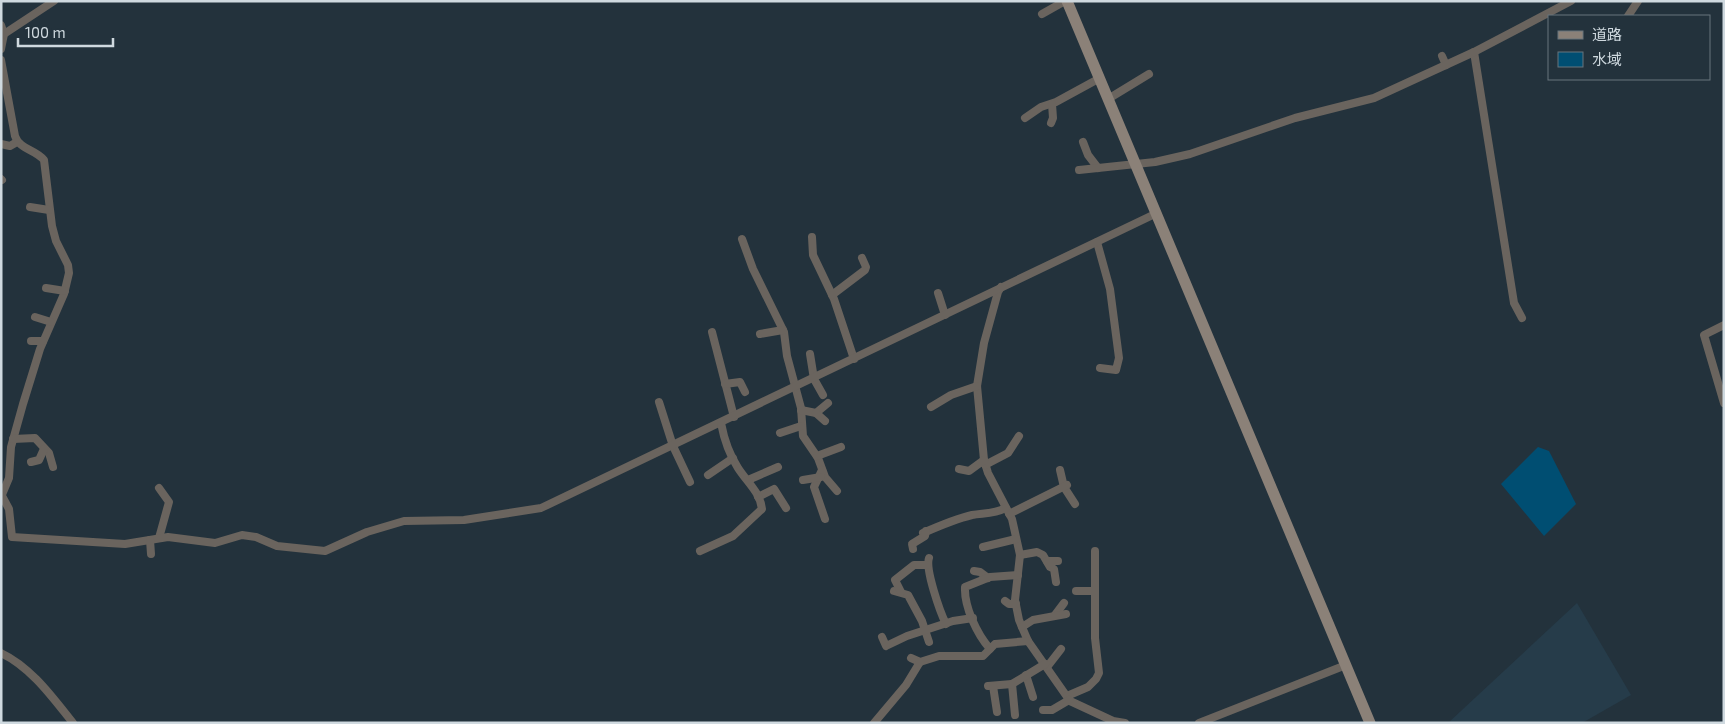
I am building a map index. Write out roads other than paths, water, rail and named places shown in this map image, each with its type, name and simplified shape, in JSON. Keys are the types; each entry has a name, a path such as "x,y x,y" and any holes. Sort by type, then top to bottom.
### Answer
{"street":[{"path":"4,34 54,1"},
{"path":"1042,14 1066,1 1157,213 1370,723"},
{"path":"1079,170 1136,165 1194,153 1295,118 1360,103 1474,52 1571,1"},
{"path":"1629,15 1638,1"},
{"path":"1,25 4,34 1,49"},
{"path":"1474,52 1514,303 1522,318"},
{"path":"1442,56 1446,65"},
{"path":"1,60 9,111 18,142 38,154 44,160 49,210 56,241 69,269 65,291 43,341 13,440 9,478 2,497 9,509 12,537 124,544 155,539 185,538 215,543 242,534 256,537 277,546 327,551 367,532 404,521 464,520 541,508 814,379 1002,286 1157,213"},
{"path":"1108,99 1149,74"},
{"path":"1026,118 1041,107 1052,104 1100,78"},
{"path":"1051,123 1053,118 1052,104"},
{"path":"2,145 10,146 18,142"},
{"path":"1083,142 1088,155 1098,168"},
{"path":"30,207 49,210"},
{"path":"812,237 813,255 832,295 854,359"},
{"path":"742,239 753,269 783,330 787,356 796,387 803,436 817,456 821,475 837,491"},
{"path":"1097,242 1110,288 1119,358 1116,370 1100,368"},
{"path":"832,295 865,270 866,267 862,258"},
{"path":"1002,286 998,292 984,343 977,386 984,463 1008,511 1020,555 1016,604 1022,627 1028,641 1068,698 1113,721 1125,723"},
{"path":"46,288 65,291"},
{"path":"938,293 946,315"},
{"path":"35,317 52,322"},
{"path":"1724,325 1704,334 1724,403"},
{"path":"760,334 783,330"},
{"path":"712,332 734,417"},
{"path":"31,340 43,341"},
{"path":"810,354 814,379 823,395"},
{"path":"725,384 740,382 744,392"},
{"path":"931,407 951,395 977,386"},
{"path":"659,402 673,446 690,482"},
{"path":"816,413 828,404"},
{"path":"800,410 816,413 825,421"},
{"path":"700,551 733,536 754,519 762,509 758,497 726,444 721,423"},
{"path":"780,433 801,426"},
{"path":"959,470 969,471 1008,453 1019,436"},
{"path":"13,440 35,438 50,457 53,466"},
{"path":"817,456 841,448"},
{"path":"31,462 39,460 44,449"},
{"path":"708,475 733,458"},
{"path":"1,466 10,466"},
{"path":"748,480 778,467"},
{"path":"1060,470 1065,486 1075,504"},
{"path":"802,480 821,475"},
{"path":"821,475 814,484 814,491 824,519"},
{"path":"913,549 912,544 925,536 925,532 956,520 1008,511 1065,486"},
{"path":"150,554 169,502 159,488"},
{"path":"758,497 774,490 786,508"},
{"path":"979,522 984,514"},
{"path":"983,547 1016,539"},
{"path":"1043,710 1052,710 1088,687 1098,676 1094,591 1097,568 1095,551"},
{"path":"1020,555 1040,552 1050,568 1054,569 1056,582"},
{"path":"929,642 910,598 898,592 895,580 914,565 928,561 937,603 946,624"},
{"path":"1047,561 1058,561"},
{"path":"974,571 980,572 988,578"},
{"path":"990,649 983,640 973,618 965,586 988,578 1018,575"},
{"path":"1076,591 1094,591"},
{"path":"1004,601 1009,604 1016,604"},
{"path":"1053,617 1062,609 1064,602"},
{"path":"1022,627 1033,620 1066,614"},
{"path":"882,637 886,646 925,630 973,618"},
{"path":"874,723 906,685 920,662 939,656 983,656 999,643 1028,641"},
{"path":"997,712 990,686 1012,684 1046,665 1061,649"},
{"path":"1,653 17,663 48,692 73,723"},
{"path":"912,658 920,662"},
{"path":"1199,723 1346,665"},
{"path":"1026,675 1033,697"},
{"path":"1012,684 1015,715"}],"water":[{"path":"1538,447 1549,451 1576,504 1544,536 1501,484"}]}
